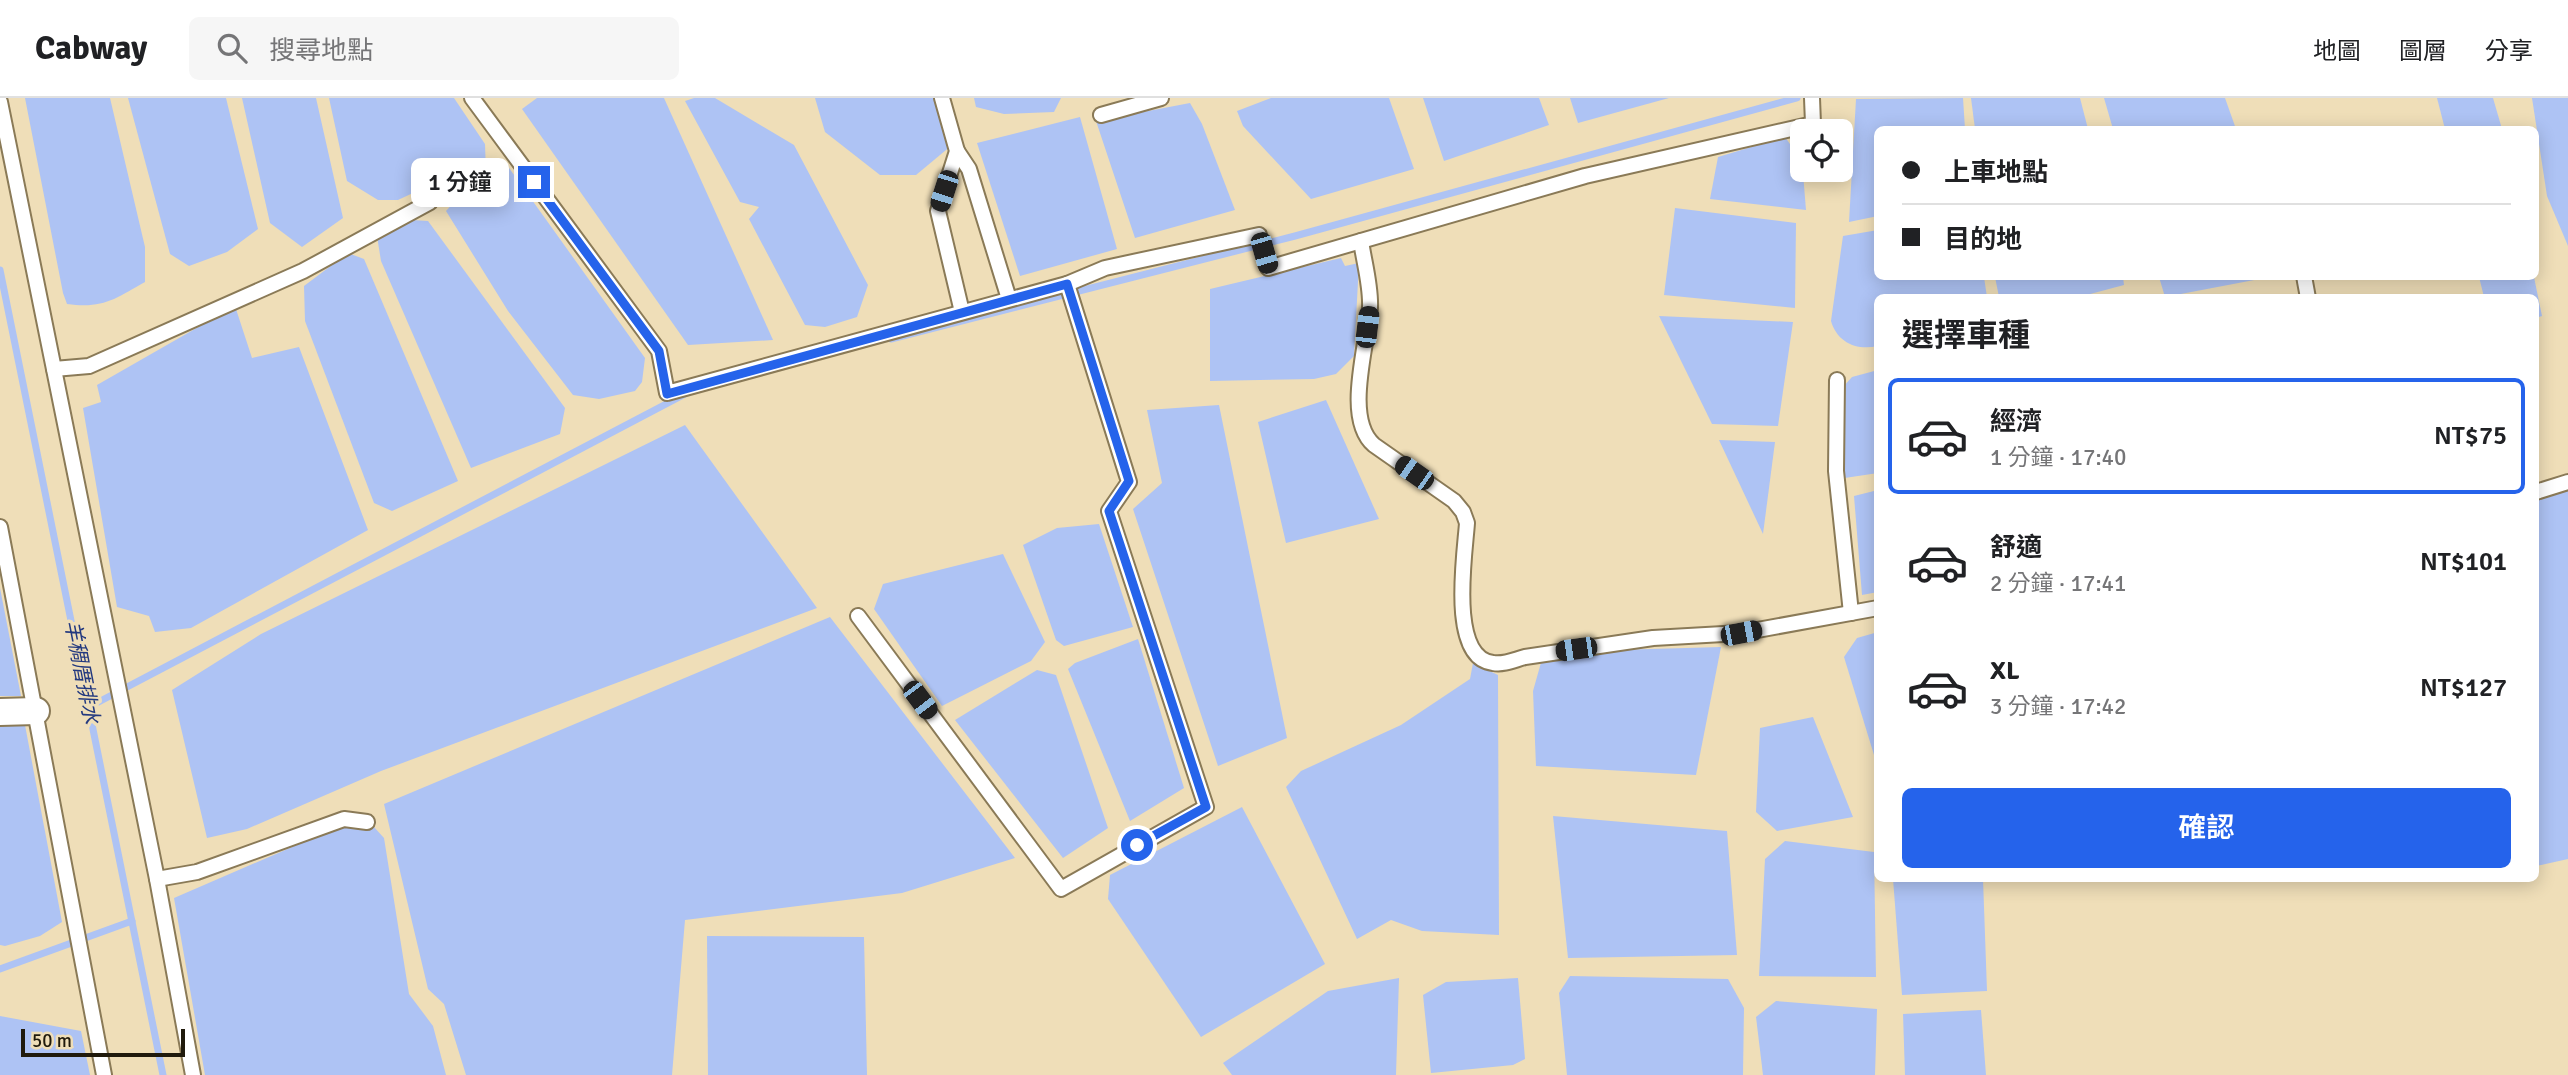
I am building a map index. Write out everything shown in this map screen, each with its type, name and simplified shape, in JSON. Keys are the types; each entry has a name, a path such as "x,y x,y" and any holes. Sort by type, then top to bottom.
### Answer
{"street":[{"path":"0,712 36,711"}],"lane":[{"path":"472,98 659,351 667,394 1067,284 1105,268 1259,235 1268,268 1585,176 1813,124 1812,104"},
{"path":"942,98 957,151 969,169 1009,299"},
{"path":"1101,115 1160,98"},
{"path":"0,102 157,879 193,1075"},
{"path":"957,151 938,211 962,312"},
{"path":"54,369 89,366 114,355 303,271 430,202"},
{"path":"1361,242 1370,305 1359,393 1360,426 1367,439 1454,501 1463,512 1467,523 1462,619 1469,642 1479,656 1489,663 1506,663 1525,657 1653,638 1741,633 1874,609"},
{"path":"858,616 1061,889 1206,807 1109,511 1129,481 1067,284"},
{"path":"1837,380 1836,471 1851,613"},
{"path":"2539,491 2568,482"},
{"path":"0,527 104,1075"},
{"path":"157,879 197,872 344,819 368,822"}],"water":[{"path":"25,98 110,98 145,247 145,282 117,298 100,304 67,304"},
{"path":"128,98 226,98 258,229 227,252 189,266 170,254"},
{"path":"242,98 316,98 343,218 302,247 270,223"},
{"path":"329,98 454,98 485,144 486,173 507,165 645,358 642,382 635,391 599,399 573,395 508,311 446,211 475,179 484,174 460,171 398,200 378,200 347,181"},
{"path":"537,98 664,98 773,340 688,345 522,109"},
{"path":"715,98 794,145 868,285 857,317 825,327 805,325 749,219 759,207 740,202 685,101"},
{"path":"815,98 938,98 952,145 916,175 880,175 825,132"},
{"path":"974,98 1061,98 1054,112 1004,114 976,107"},
{"path":"1271,98 1389,98 1414,169 1311,199 1243,126 1237,111"},
{"path":"1423,98 1539,98 1549,125 1444,161"},
{"path":"1570,98 1669,98 1578,123"},
{"path":"1963,98 1965,126 1874,126 1874,217 1849,222 1856,99"},
{"path":"1971,98 2080,98 2087,126 1975,126"},
{"path":"2104,98 2225,98 2235,126 2112,126"},
{"path":"2437,98 2493,98 2501,126 2444,126"},
{"path":"2532,98 2568,98 2568,246 2547,196 2539,126 2536,126"},
{"path":"1190,103 1202,124 1235,210 1135,238 1096,121"},
{"path":"1080,117 1117,249 1020,276 977,143"},
{"path":"1785,137 1790,144 1790,182 1804,182 1806,210 1710,199 1718,157"},
{"path":"1675,208 1796,223 1795,308 1664,295"},
{"path":"395,219 428,221 565,408 560,434 471,468 381,261 377,236"},
{"path":"1874,231 1874,280 1984,280 1987,294 1874,294 1874,346 1855,346 1838,334 1831,321 1843,236"},
{"path":"348,253 364,259 458,481 392,511 374,503 305,321 304,286"},
{"path":"1341,258 1345,266 1359,263 1354,356 1336,374 1314,379 1210,381 1210,289"},
{"path":"1996,280 2123,280 2124,285 2090,294 1998,294"},
{"path":"2160,280 2254,280 2181,294 2164,294"},
{"path":"2480,280 2535,280 2537,294 2483,294"},
{"path":"235,306 252,358 299,347 368,530 191,628 155,632 149,616 117,607 83,408 101,402 97,385"},
{"path":"1659,316 1793,322 1778,426 1712,424"},
{"path":"1874,371 1874,474 1838,479 1834,397 1852,377"},
{"path":"1326,400 1379,519 1286,543 1258,422"},
{"path":"1219,405 1287,738 1218,766 1133,509 1162,483 1147,410"},
{"path":"685,425 817,608 381,771 247,829 207,838 172,690 261,634"},
{"path":"1719,440 1775,442 1763,534"},
{"path":"2568,487 2568,859 2539,865 2539,497"},
{"path":"1874,491 1874,593 1862,595 1854,496"},
{"path":"1099,524 1133,627 1064,646 1056,640 1023,545 1057,528"},
{"path":"1003,554 1045,642 1031,661 942,706 874,609 883,584"},
{"path":"0,588 21,696 0,696"},
{"path":"830,617 1015,858 902,893 685,920 672,1075 466,1075 444,1004 428,989 384,804"},
{"path":"1874,633 1874,755 1844,657 1857,638"},
{"path":"1138,639 1184,788 1130,821 1068,669 1075,663"},
{"path":"1721,647 1696,775 1536,766 1533,691 1544,652"},
{"path":"1473,663 1498,675 1499,935 1422,931 1391,920 1357,939 1286,787 1301,771 1401,725 1470,679"},
{"path":"1037,670 1056,675 1108,828 1063,858 955,720"},
{"path":"1813,717 1853,817 1777,831 1756,812 1760,728"},
{"path":"0,725 25,725 62,922 40,936 5,946 0,945"},
{"path":"1242,807 1325,964 1201,1037 1108,899 1110,875"},
{"path":"364,816 384,838 409,994 433,1026 446,1075 205,1075 174,898"},
{"path":"1553,816 1727,831 1737,955 1568,958"},
{"path":"1785,841 1874,852 1876,977 1759,976 1765,859"},
{"path":"1893,882 1983,882 1987,991 1902,995"},
{"path":"707,936 864,937 867,1075 708,1075"},
{"path":"1570,976 1728,979 1744,1008 1743,1075 1567,1075 1559,993"},
{"path":"1399,978 1396,1075 1232,1075 1223,1063 1328,991"},
{"path":"1518,978 1525,1059 1513,1065 1431,1073 1423,995 1446,982"},
{"path":"1776,1001 1877,1009 1875,1075 1763,1075 1756,1017"},
{"path":"1981,1010 1986,1075 1905,1075 1903,1014"},
{"path":"0,1016 81,1031 90,1075 0,1075"}],"waterway":[{"path":"891,339 1295,236 1797,98"},
{"name":"羊稠厝排水","path":"0,270 163,1075"},
{"path":"89,707 687,393"},
{"path":"0,969 132,921"}],"route":[{"path":"534,182 659,351 667,394 1067,284 1129,481 1109,511 1206,807 1137,845"}]}
